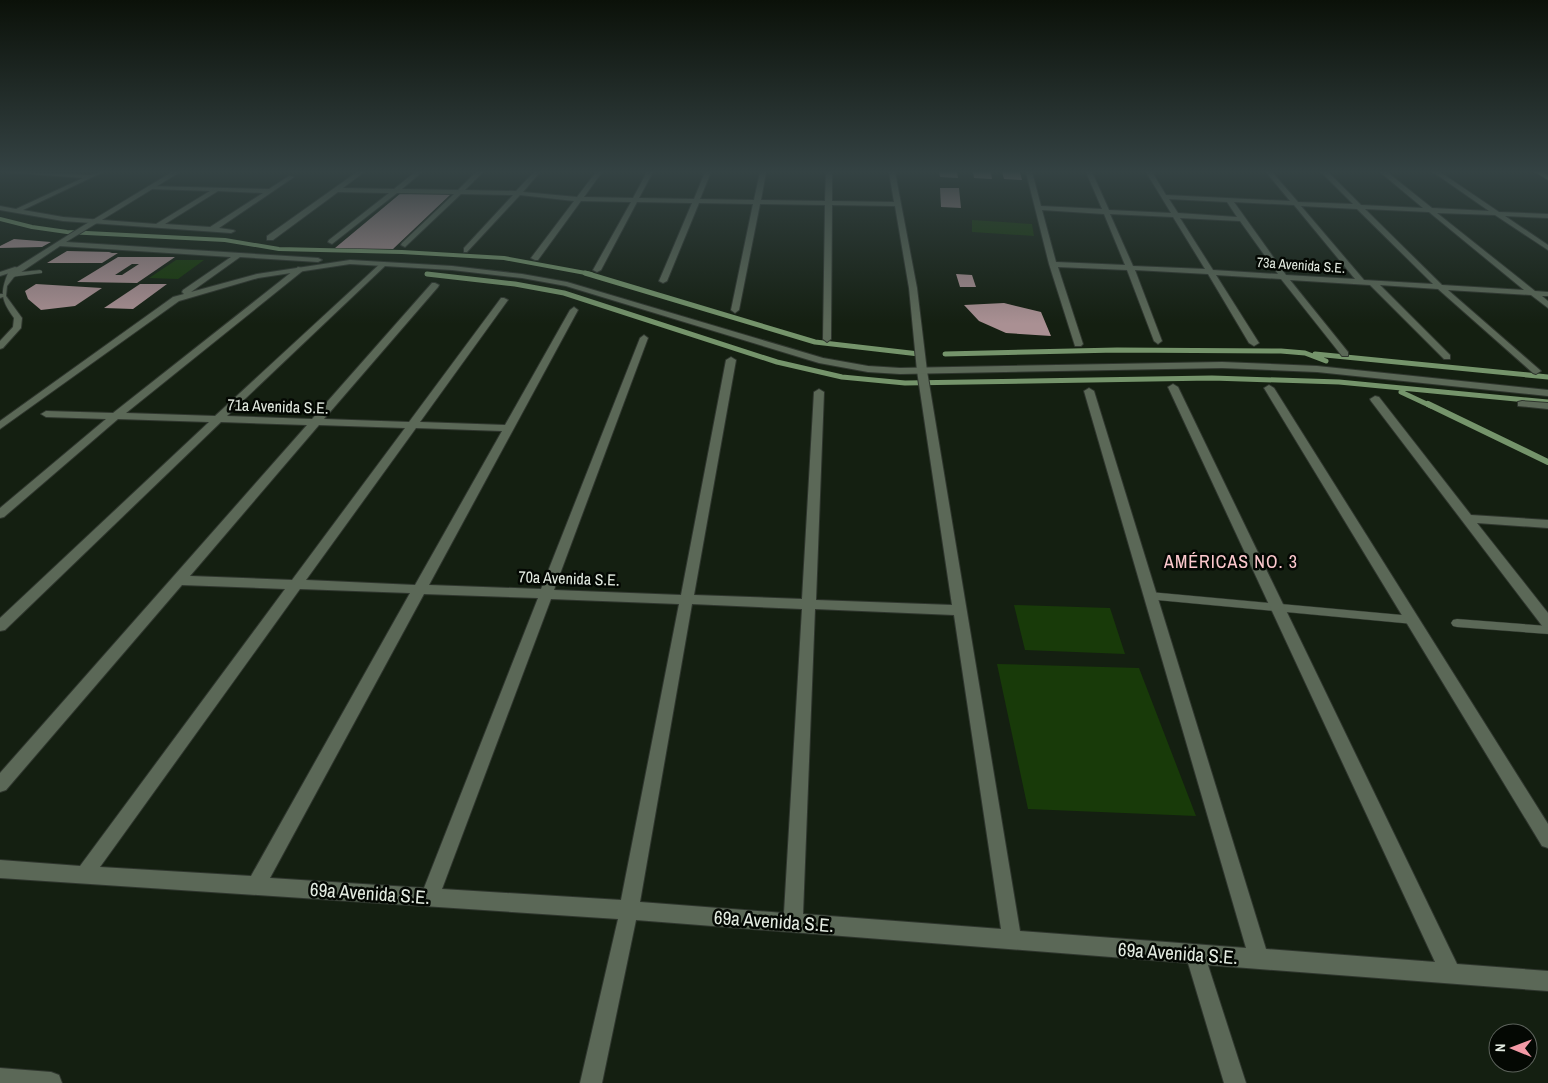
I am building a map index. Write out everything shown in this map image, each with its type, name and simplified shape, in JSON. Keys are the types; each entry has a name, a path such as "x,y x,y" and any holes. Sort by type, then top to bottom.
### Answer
{"street":[{"path":"0,346 18,328 18,318 1,296 3,286 11,275 92,223"},
{"path":"113,223 231,231"},
{"path":"157,226 163,223"},
{"path":"211,230 222,223"},
{"path":"270,238 291,223"},
{"path":"332,242 356,223"},
{"path":"405,245 428,223"},
{"path":"466,250 491,223"},
{"path":"535,258 561,223"},
{"path":"597,270 623,223"},
{"path":"663,281 687,223"},
{"path":"735,310 753,223"},
{"path":"827,223 827,339"},
{"path":"900,223 912,288 923,379 1012,940"},
{"path":"1042,223 1078,344"},
{"path":"1111,223 1158,341"},
{"path":"1181,223 1254,343"},
{"path":"1246,223 1284,276 1345,354"},
{"path":"1311,223 1362,282"},
{"path":"1375,223 1440,287 1536,371"},
{"path":"1446,223 1548,306"},
{"path":"1510,223 1548,248"},
{"path":"60,242 237,256 452,268 522,276 568,284 822,361 923,379 1222,364 1336,371 1548,393"},
{"path":"0,426 237,256"},
{"path":"176,299 227,284 301,268 350,262"},
{"path":"0,626 382,264"},
{"name":"73a Avenida S.E.","path":"1053,264 1284,276 1548,294"},
{"path":"0,514 116,416 301,268"},
{"path":"0,274 18,269"},
{"path":"1372,282 1447,357"},
{"path":"0,785 434,285"},
{"path":"85,874 504,300"},
{"path":"256,885 574,310"},
{"path":"430,897 644,338"},
{"path":"591,1083 629,910 731,360"},
{"path":"1173,388 1450,974"},
{"path":"1270,388 1548,840"},
{"path":"1089,391 1259,959"},
{"path":"793,923 819,392"},
{"path":"1375,399 1548,623"},
{"path":"1522,404 1548,406"},
{"name":"71a Avenida S.E.","path":"46,414 508,428"},
{"path":"1467,518 1548,524"},
{"name":"70a Avenida S.E.","path":"178,580 959,610"},
{"name":"69a Avenida S.E.","path":"0,868 629,910 1548,981"},
{"path":"1194,954 1236,1083"},
{"path":"0,1079 51,1083"}],"lane":[{"path":"11,275 40,272"},
{"path":"1150,596 1413,620"},
{"path":"1457,623 1548,630"}],"green space":[{"path":"972,223 1010,223 1032,224 1034,236 972,232"},
{"path":"176,260 204,260 178,279 149,278"},
{"path":"1014,605 1110,608 1125,654 1025,650"},
{"path":"997,664 1139,668 1196,816 1028,809"}],"building":[{"path":"366,223 421,223 393,249 335,248"},
{"path":"14,239 51,242 42,247 0,248 0,246"},
{"path":"67,251 118,253 102,263 47,263"},
{"path":"118,257 175,257 137,283 77,282","holes":["132,264 139,264 122,275 115,275"]},
{"path":"956,274 972,275 976,287 960,287"},
{"path":"36,284 102,288 75,306 41,310 28,299 25,291"},
{"path":"140,284 167,284 133,309 104,308"},
{"path":"1004,303 1041,312 1051,336 1006,333 979,321 964,305"}],"waterway":[{"path":"14,223 67,232 225,240 279,249 402,252 504,258 591,274"},
{"path":"585,273 815,342 919,354"},
{"path":"427,274 515,284 564,293 777,362 842,377 905,383 1212,378 1339,382 1548,402"},
{"path":"945,354 1117,350 1281,351 1305,353 1326,361"},
{"path":"1315,354 1548,377"},
{"path":"1401,392 1431,406"},
{"path":"1428,404 1548,462"}],"district":[{"name":"AMÉRICAS NO. 3","path":"1231,562"}]}
